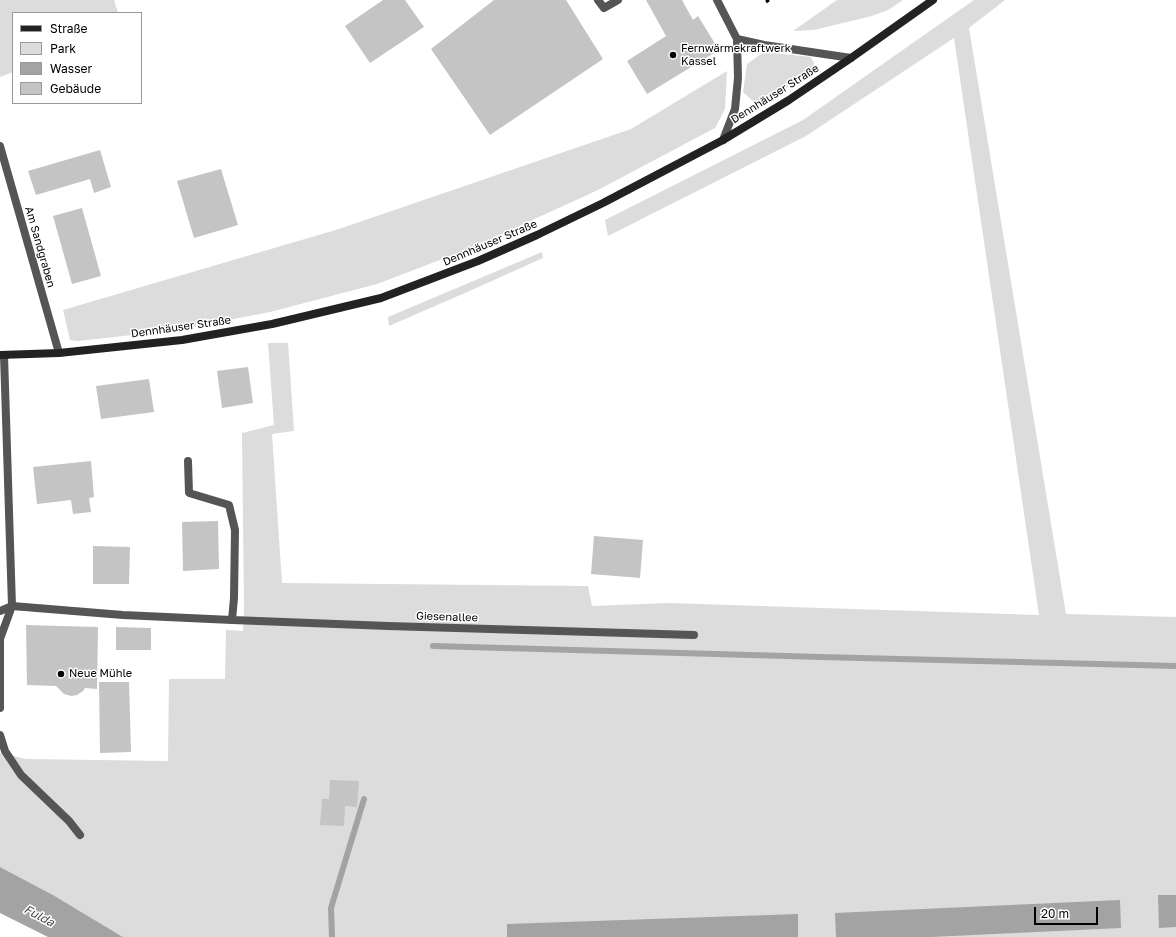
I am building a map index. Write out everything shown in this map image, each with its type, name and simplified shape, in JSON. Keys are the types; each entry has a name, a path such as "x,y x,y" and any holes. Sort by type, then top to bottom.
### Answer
{"street":[{"path":"598,0 604,8 618,0"},
{"path":"717,0 737,39 738,78 735,109 722,140"},
{"name":"Dennhäuser Straße","path":"2,355 60,353 182,340 272,324 381,298 478,261 537,235 603,203 722,140 789,100 852,58 933,0"},
{"path":"737,39 764,45 852,58"},
{"name":"Am Sandgraben","path":"0,146 60,353"},
{"path":"0,708 0,639 12,606 2,355"},
{"path":"188,461 189,493 229,505 231,511 235,530 234,598 232,620"},
{"path":"0,611 12,606"},
{"name":"Giesenallee","path":"12,606 200,619 694,635"},
{"path":"0,735 4,751 21,775 69,821 80,835"}],"green space":[{"path":"0,0 114,0 118,12 12,12 12,72 0,77"},
{"path":"837,0 903,0 888,10 872,16 814,30 793,31"},
{"path":"974,0 1005,0 969,28 1066,614 1176,617 1176,937 123,937 53,895 0,867 0,753 26,759 168,761 169,679 225,679 226,630 243,631 242,433 274,425 268,343 288,343 294,431 272,434 282,583 588,586 592,606 668,603 1039,615 954,38 806,136 608,236 605,220 803,120"},
{"path":"764,52 811,57 814,63 814,70 765,102 754,102 743,92 747,64"},
{"path":"727,71 725,109 715,128 598,190 471,248 377,284 270,312 177,330 78,341 70,340 63,310 339,229 631,129"},
{"path":"542,252 543,258 389,326 388,317"}],"water":[{"name":"Fulda","path":"0,867 53,895 123,937 48,937 0,913"},
{"path":"1158,895 1176,895 1176,927 1159,928"},
{"path":"1120,900 1121,928 931,937 836,937 835,913"},
{"path":"798,914 798,937 507,937 507,924"}],"building":[{"path":"383,0 405,0 424,27 370,63 345,26"},
{"path":"494,0 566,0 603,59 490,135 431,49"},
{"name":"Fernwärmekraftwerk Kassel","path":"646,0 682,0 693,20 698,16 719,50 647,94 627,61 666,36"},
{"path":"100,150 111,187 94,193 90,179 36,195 28,171"},
{"path":"221,169 238,225 194,238 177,181"},
{"path":"82,208 101,276 72,284 53,216"},
{"path":"248,367 253,403 222,408 217,371"},
{"path":"149,379 154,412 101,419 96,386"},
{"path":"91,461 94,497 89,498 91,512 73,514 71,500 37,504 33,467"},
{"path":"218,521 219,569 183,571 182,522"},
{"path":"594,536 643,540 640,578 591,574"},
{"path":"93,546 130,547 129,584 93,584"},
{"path":"26,625 98,627 97,689 85,688 77,695 71,696 64,694 56,686 27,685"},
{"path":"116,627 151,628 151,650 116,650"},
{"path":"99,682 129,682 131,752 100,753"},
{"path":"330,780 359,781 357,807 345,806 344,826 320,825 322,799 329,799"}],"waterway":[{"path":"433,646 1176,666"},
{"path":"332,937 331,908 364,799"}],"place":[{"name":"Fernwärmekraftwerk Kassel","path":"673,55"},
{"name":"Neue Mühle","path":"61,674"}]}
